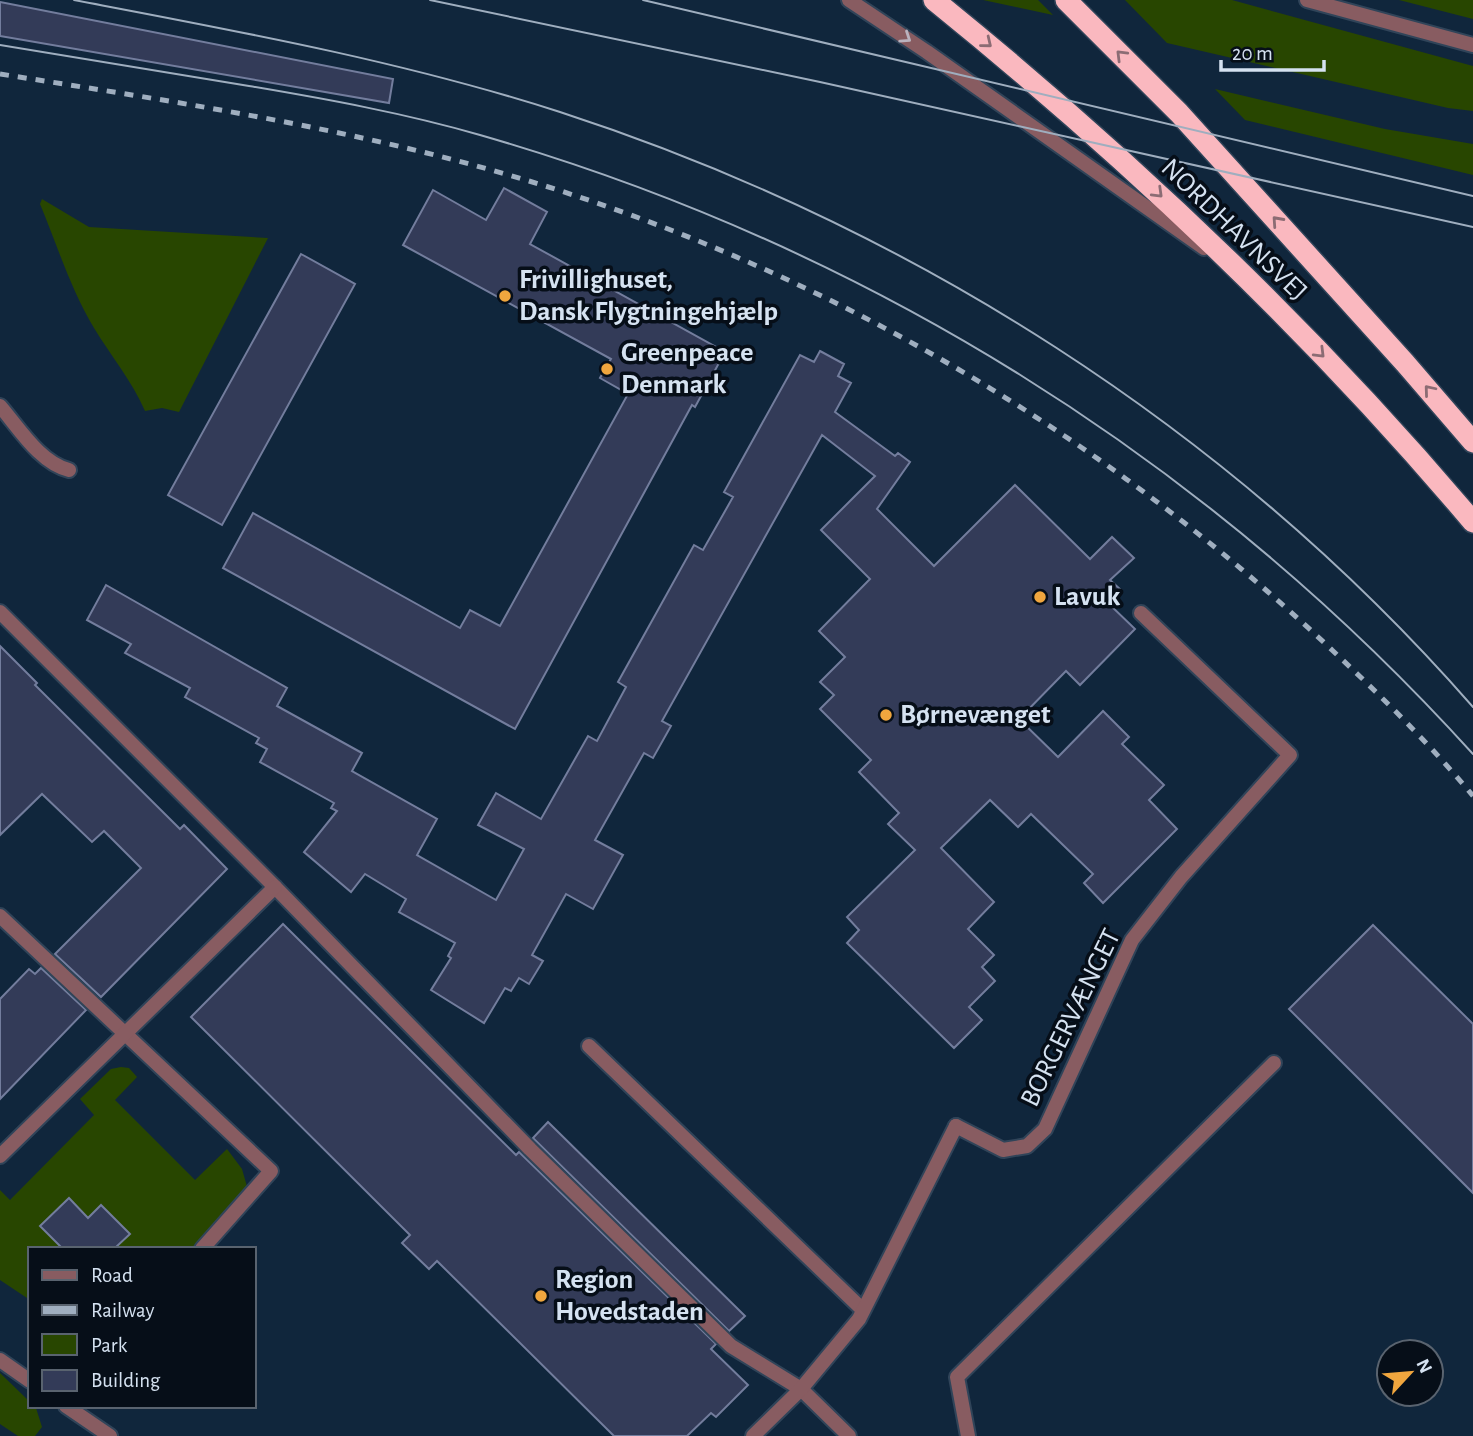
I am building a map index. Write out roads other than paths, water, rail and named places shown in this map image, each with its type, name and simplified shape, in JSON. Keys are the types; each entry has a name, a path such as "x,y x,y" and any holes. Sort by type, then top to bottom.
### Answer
{"highway":[{"name":"NORDHAVNSVEJ","path":"934,0 1008,60 1152,188 1242,275 1332,366 1473,522"},
{"name":"NORDHAVNSVEJ","path":"1066,0 1179,113 1473,442"}],"street":[{"path":"849,0 927,52 1242,275"},
{"path":"1307,0 1473,45"},
{"path":"0,406 47,460 69,470"},
{"path":"0,612 275,887 530,1149 731,1346 801,1389 849,1436"},
{"name":"BORGERVÆNGET","path":"753,1436 801,1389 859,1320 956,1126 1003,1150 1027,1146 1045,1129 1132,940 1181,877 1290,755 1141,613"},
{"path":"0,1156 275,887"},
{"path":"0,916 271,1171 204,1247"},
{"path":"589,1046 863,1310"},
{"path":"968,1436 957,1377 1274,1063"},
{"path":"0,1360 28,1380"},
{"path":"69,1408 110,1436"}],"tram line":[{"path":"74,0 319,48 500,94 560,112 690,159 816,214 939,277 1057,348 1170,427 1277,513 1378,606 1473,707"},
{"path":"430,0 820,82 1473,227"},
{"path":"643,0 1473,196"},
{"path":"0,45 307,96 451,127 622,181 760,237 892,301 1020,375 1142,457 1258,548 1369,647 1473,754"}],"railway":[{"path":"0,74 267,118 399,146 529,181 640,218 749,262 855,313 958,369 1057,431 1153,499 1245,572 1332,650 1405,721 1473,796"}],"place":[{"name":"Frivillighuset, Dansk Flygtningehjælp","path":"505,296"},
{"name":"Greenpeace Denmark","path":"607,369"},
{"name":"Lavuk","path":"1040,597"},
{"name":"Børnevænget","path":"886,715"},
{"name":"Region Hovedstaden","path":"541,1296"}]}
